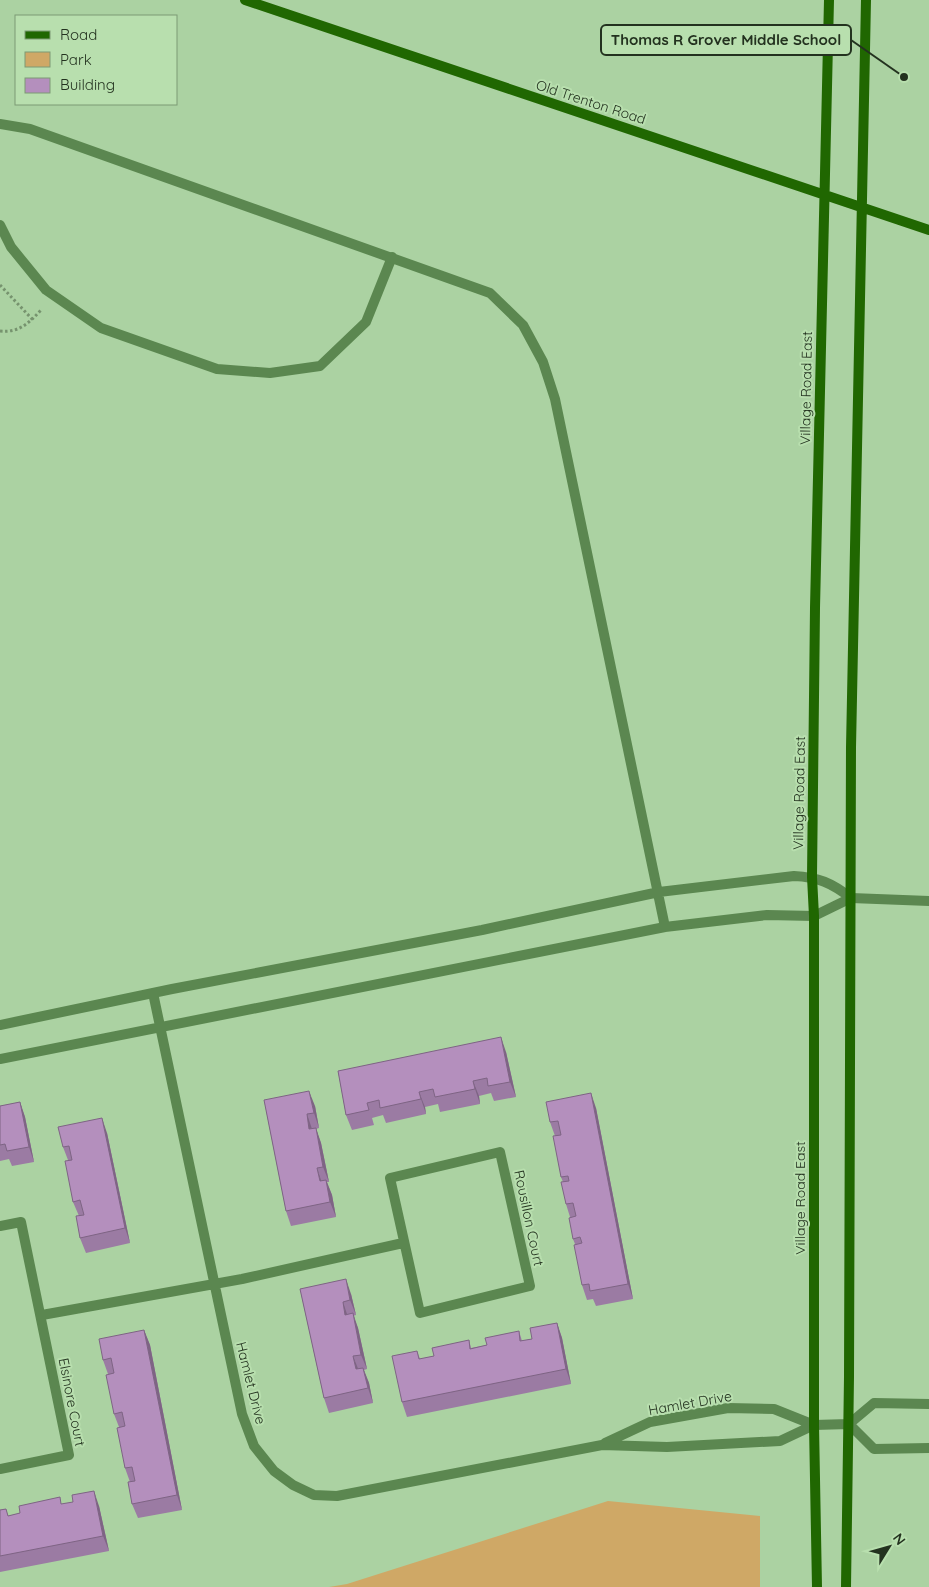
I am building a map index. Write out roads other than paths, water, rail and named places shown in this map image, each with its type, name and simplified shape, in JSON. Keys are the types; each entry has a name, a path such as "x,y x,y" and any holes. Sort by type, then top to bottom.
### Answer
{"main road":[{"name":"Old Trenton Road","path":"245,0 929,230"},
{"name":"Village Road East","path":"817,1587 814,1425 814,916 812,877 815,608 829,0"},
{"path":"846,1587 849,1424 851,737 866,0"}],"street":[{"path":"0,124 30,129 392,256 490,293 523,325 543,362 555,400 665,927"},
{"path":"0,225 11,247 46,290 100,328 217,369 270,373 320,366 366,322 392,256"},
{"path":"0,1025 153,993 482,930 659,892 794,876 812,877 833,884 851,898"},
{"path":"0,1059 665,927 767,915 814,916 851,898 929,900"},
{"name":"Hamlet Drive","path":"153,993 242,1414 254,1446 274,1470 293,1485 314,1495 337,1496 602,1445 667,1447 780,1441 814,1425"},
{"name":"Rousillon Court","path":"500,1152 530,1286 420,1313 403,1243 390,1178 500,1152"},
{"name":"Elsinore Court","path":"0,1226 21,1222 42,1315 69,1455 0,1469"},
{"path":"42,1315 214,1284 403,1243"},
{"path":"814,1425 849,1424 874,1402 929,1404"},
{"name":"Hamlet Drive","path":"602,1445 650,1422 728,1408 774,1409 814,1425"},
{"path":"849,1424 874,1449 929,1448"}],"place":[{"name":"Thomas R Grover Middle School","path":"904,77"}]}
